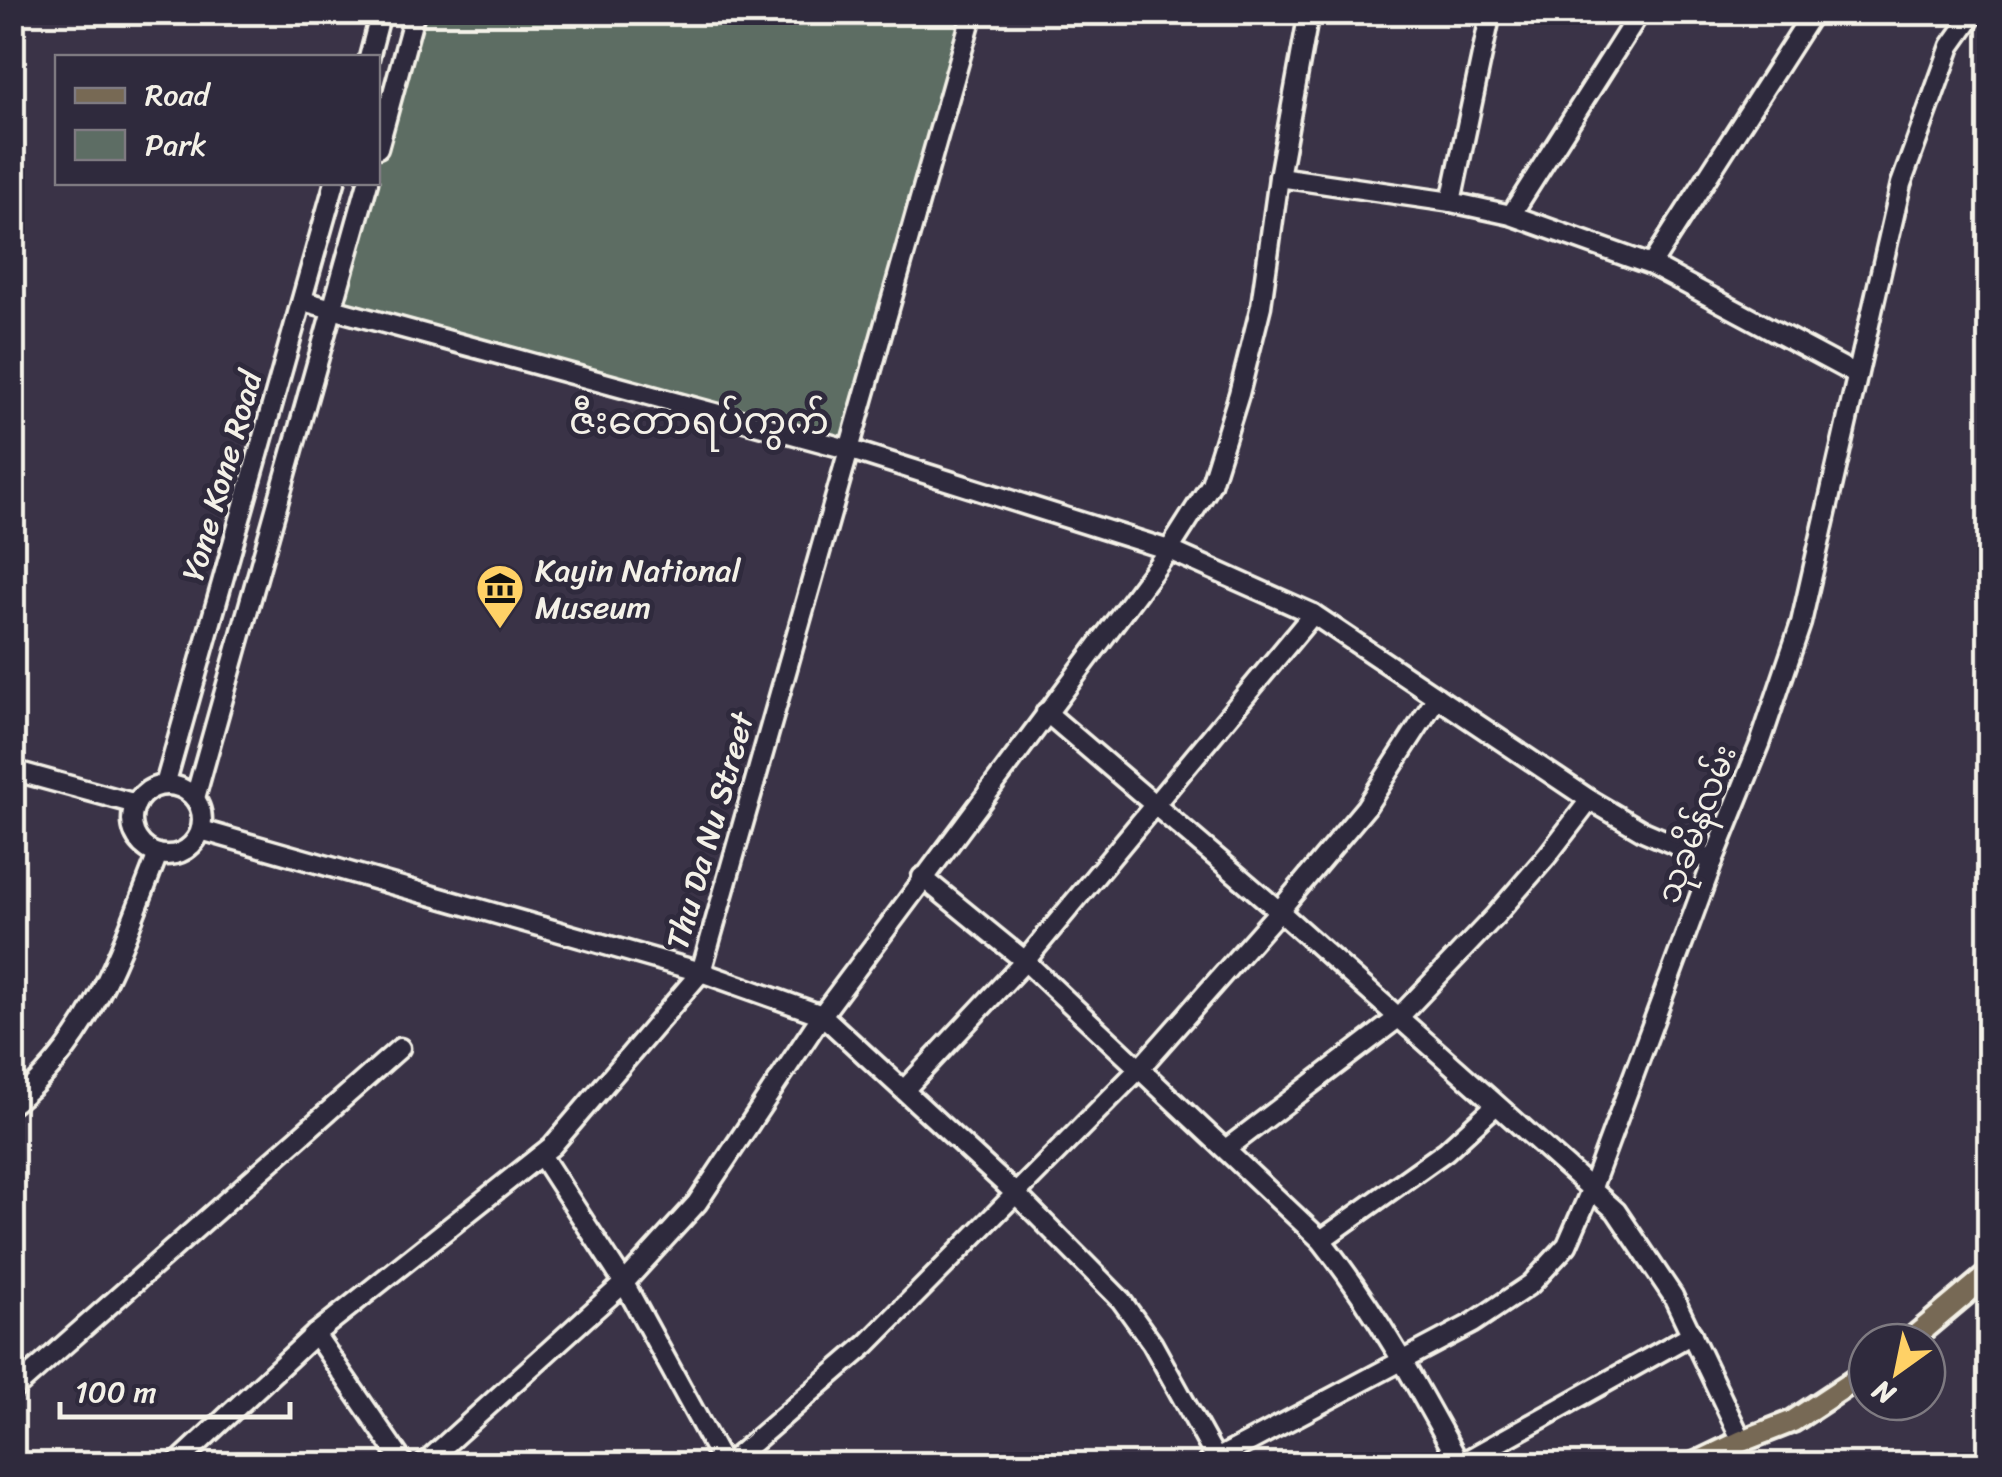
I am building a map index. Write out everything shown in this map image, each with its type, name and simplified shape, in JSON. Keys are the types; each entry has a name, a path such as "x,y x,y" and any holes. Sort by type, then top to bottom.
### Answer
{"main road":[{"path":"1932,1322 1990,1273"},
{"path":"1694,1464 1794,1421 1847,1385"}],"street":[{"path":"370,55 381,12"},
{"path":"380,141 416,12"},
{"name":"Thu Da Nu Street","path":"176,1464 315,1334 552,1146 701,972 972,12"},
{"path":"424,1464 624,1283 696,1203 822,1015 1168,550 1210,484 1227,440 1261,306 1308,12"},
{"path":"1452,202 1492,12"},
{"path":"1511,214 1640,12"},
{"path":"1652,265 1813,12"},
{"name":"သုခမိန်လမ်း","path":"1214,1463 1473,1323 1530,1284 1566,1244 1591,1190 1760,744 1801,622 1901,184 1951,46 1974,12"},
{"path":"1279,177 1511,214 1652,265 1858,375"},
{"name":"Yone Kone Road","path":"165,785 334,185"},
{"path":"195,798 367,185"},
{"path":"303,302 850,450 1168,550 1313,614 1590,800 1643,832 1713,861"},
{"path":"230,558 259,568"},
{"path":"904,1090 1025,961 1313,614"},
{"path":"541,1155 624,1283 725,1464 867,1344 1140,1068 1366,807 1437,696"},
{"path":"1046,712 1279,911 1616,1211 1638,1240 1692,1334 1742,1441"},
{"path":"12,770 136,804"},
{"path":"165,785 177,786 195,798 200,808 201,830 196,840 180,853 158,854 146,848 133,828 136,804 143,794 165,785"},
{"path":"1226,1149 1398,1018 1496,916 1590,800"},
{"path":"201,830 701,972 822,1015 1016,1194 1121,1300 1152,1343 1214,1463"},
{"path":"12,1104 51,1068 100,998 158,854"},
{"path":"922,878 1025,961 1321,1240 1404,1360 1460,1464 1692,1334"},
{"path":"12,1391 400,1048"},
{"path":"1321,1240 1446,1151 1496,1104"},
{"path":"315,1334 404,1464"}],"green space":[{"path":"415,13 975,13 851,450 332,311 367,185 380,185 380,141"}],"place":[{"name":"Kayin National Museum","path":"500,630"}],"district":[{"name":"ဇီးတောရပ်ကွက်","path":"699,421"}]}
